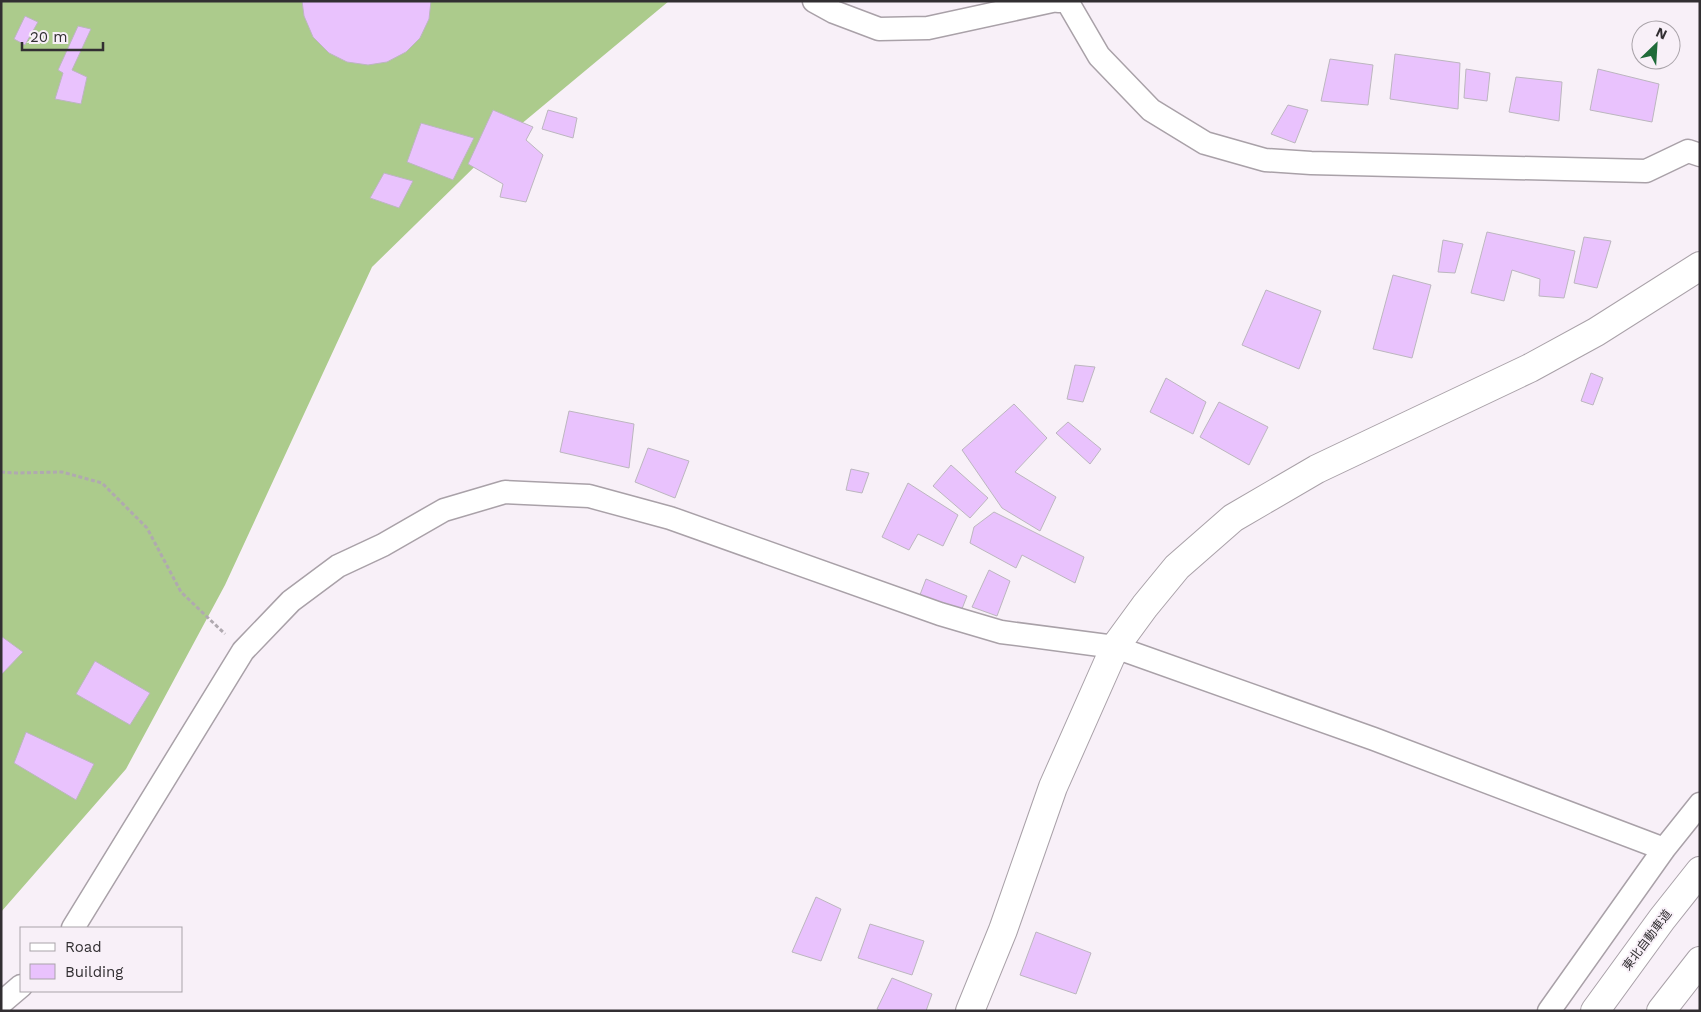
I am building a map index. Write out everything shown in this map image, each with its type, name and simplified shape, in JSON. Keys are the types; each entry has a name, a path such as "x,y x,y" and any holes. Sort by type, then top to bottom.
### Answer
{"main road":[{"path":"970,1011 1003,930 1053,788 1115,648 1145,606 1177,567 1233,518 1317,469 1530,368 1596,332 1700,266"},
{"name":"東北自動車道","path":"1595,1011 1662,919 1700,871"},
{"path":"1661,1011 1700,961"}],"street":[{"path":"814,1 834,12 878,28 928,28 1052,1"},
{"path":"1058,1 1066,1 1099,56 1152,110 1204,143 1264,160 1311,163 1646,171 1688,151 1700,155"},
{"path":"74,927 243,651 291,601 338,566 383,545 444,510 505,492 589,496 670,518 940,614 1001,632 1115,648 1374,739 1664,849"},
{"path":"1549,1011 1664,849 1700,804"},
{"path":"1,1003 20,987"}],"path":[{"path":"1,472 62,472 102,483 147,528 181,592 243,651"}],"green space":[{"path":"1,1 669,1 502,140 372,267 225,585 126,769 1,912"}],"building":[{"path":"302,1 431,1 429,19 420,38 406,52 387,62 368,65 347,62 329,53 313,37 304,16"},
{"path":"25,16 38,22 25,45 14,39"},
{"path":"78,26 91,29 72,70 87,77 81,104 55,99 63,73 58,70"},
{"path":"1395,54 1460,63 1458,109 1390,99"},
{"path":"1330,59 1373,65 1368,105 1321,101"},
{"path":"1466,69 1490,73 1487,101 1464,98"},
{"path":"1598,69 1659,84 1652,122 1590,110"},
{"path":"1516,77 1562,82 1559,121 1509,112"},
{"path":"1288,105 1308,110 1295,143 1271,134"},
{"path":"493,110 533,127 526,140 543,155 526,202 500,197 503,184 468,164"},
{"path":"548,110 577,118 573,138 542,129"},
{"path":"421,123 474,138 453,180 407,162"},
{"path":"384,173 413,181 399,208 370,198"},
{"path":"1487,232 1575,251 1564,298 1539,296 1540,279 1512,270 1504,301 1471,293"},
{"path":"1584,237 1611,241 1597,288 1574,283"},
{"path":"1443,240 1463,244 1455,273 1438,272"},
{"path":"1393,275 1431,285 1412,358 1373,349"},
{"path":"1266,290 1321,311 1299,369 1242,345"},
{"path":"1075,365 1095,367 1083,402 1067,399"},
{"path":"1591,373 1603,378 1593,405 1581,401"},
{"path":"1166,378 1206,402 1193,434 1150,412"},
{"path":"1219,402 1268,427 1249,465 1200,437"},
{"path":"1014,404 1047,438 1015,472 1056,497 1040,531 1002,508 962,450"},
{"path":"569,411 634,424 629,468 560,452"},
{"path":"1068,422 1101,449 1090,464 1056,433"},
{"path":"648,448 689,461 675,498 635,482"},
{"path":"951,465 988,498 970,518 933,486"},
{"path":"851,469 869,473 862,493 846,490"},
{"path":"908,483 958,515 943,546 918,534 909,550 882,537"},
{"path":"994,512 1084,557 1075,583 1022,555 1016,568 970,543 974,527"},
{"path":"989,570 1010,581 997,616 972,607"},
{"path":"926,579 967,596 960,614 918,600"},
{"path":"1,636 23,652 1,675"},
{"path":"95,661 150,693 130,725 76,694"},
{"path":"26,732 94,764 76,800 14,763"},
{"path":"816,897 841,909 821,961 792,952"},
{"path":"870,924 924,941 912,975 858,958"},
{"path":"1036,932 1091,953 1076,994 1020,975"},
{"path":"892,978 932,994 926,1011 881,1011 877,1009"}]}
